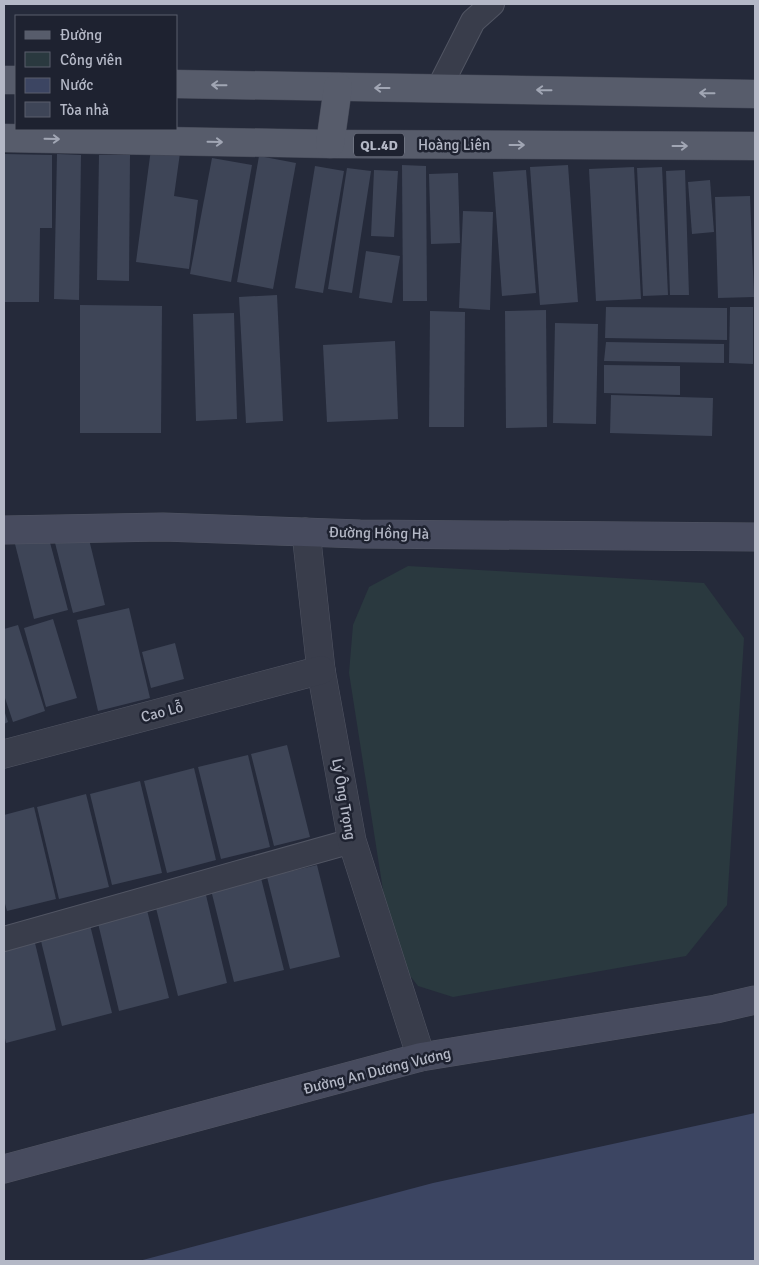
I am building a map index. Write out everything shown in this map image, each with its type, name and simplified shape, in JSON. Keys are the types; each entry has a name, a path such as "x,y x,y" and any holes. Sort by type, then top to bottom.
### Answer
{"main road":[{"path":"178,84 755,94"},
{"path":"330,144 338,88"},
{"name":"Hoàng Liên","path":"4,138 330,144 755,146"}],"street":[{"name":"Đường Hồng Hà","path":"4,530 163,527 306,532 755,537"},
{"name":"Lý Ông Trọng","path":"306,532 321,670 352,842 421,1057"},
{"name":"Cao Lỗ","path":"4,754 321,670"},
{"name":"Đường An Dương Vương","path":"4,1169 421,1057 716,1010 755,1000"}],"lane":[{"path":"439,88 473,21 492,4"},
{"path":"4,938 352,842"}],"green space":[{"path":"408,566 704,583 744,638 727,905 686,956 453,997 418,986 393,954 349,673 353,625 369,587"}],"water":[{"path":"755,1113 755,1261 139,1261 433,1183"}],"building":[{"path":"151,149 180,153 174,196 198,200 189,269 136,262"},
{"path":"4,154 52,155 52,228 40,228 39,302 4,302"},
{"path":"57,154 81,155 79,300 54,299"},
{"path":"99,155 130,155 129,281 97,280"},
{"path":"259,156 296,163 273,289 237,282"},
{"path":"212,158 252,165 231,282 190,274"},
{"path":"402,165 426,166 427,301 403,301"},
{"path":"568,165 578,302 540,305 530,167"},
{"path":"315,166 344,171 323,293 295,288"},
{"path":"634,167 641,299 596,301 589,169"},
{"path":"662,167 668,295 643,296 637,168"},
{"path":"347,168 371,171 352,293 328,289"},
{"path":"374,170 398,171 394,237 371,236"},
{"path":"526,170 536,293 502,296 493,172"},
{"path":"685,170 689,295 670,295 666,171"},
{"path":"458,173 460,243 431,244 429,174"},
{"path":"710,180 714,232 692,234 688,182"},
{"path":"750,196 754,297 718,298 715,197"},
{"path":"463,211 493,212 490,310 459,308"},
{"path":"366,251 400,256 392,303 359,298"},
{"path":"277,295 283,421 246,423 239,297"},
{"path":"80,305 162,306 161,433 80,433"},
{"path":"606,307 727,308 727,340 605,338"},
{"path":"730,307 753,307 753,364 729,363"},
{"path":"546,310 547,427 506,428 505,311"},
{"path":"430,311 465,312 464,427 429,427"},
{"path":"234,313 237,419 196,421 193,314"},
{"path":"555,323 598,324 596,424 553,423"},
{"path":"395,341 398,419 327,422 323,345"},
{"path":"606,342 724,344 724,363 604,361"},
{"path":"604,365 680,366 680,395 604,393"},
{"path":"611,395 713,398 712,436 610,433"},
{"path":"87,531 105,605 73,613 54,539"},
{"path":"48,535 68,610 34,619 15,544"},
{"path":"129,608 150,698 98,711 77,620"},
{"path":"53,619 77,698 46,707 24,628"},
{"path":"18,625 45,711 13,722 4,695 4,629"},
{"path":"175,643 184,679 151,688 142,652"},
{"path":"4,710 8,722 4,724"},
{"path":"287,745 310,837 274,846 251,754"},
{"path":"248,755 270,847 221,859 198,767"},
{"path":"194,768 216,860 167,873 144,781"},
{"path":"140,781 162,873 112,885 90,794"},
{"path":"86,794 109,887 59,899 37,807"},
{"path":"34,807 56,899 7,911 4,900 4,815"},
{"path":"317,865 340,957 290,969 267,877"},
{"path":"261,878 284,970 234,982 211,890"},
{"path":"205,891 227,983 178,996 155,904"},
{"path":"146,906 169,998 119,1011 97,919"},
{"path":"89,921 112,1013 62,1026 39,933"},
{"path":"34,939 56,1030 6,1043 4,1034 4,946"}]}
